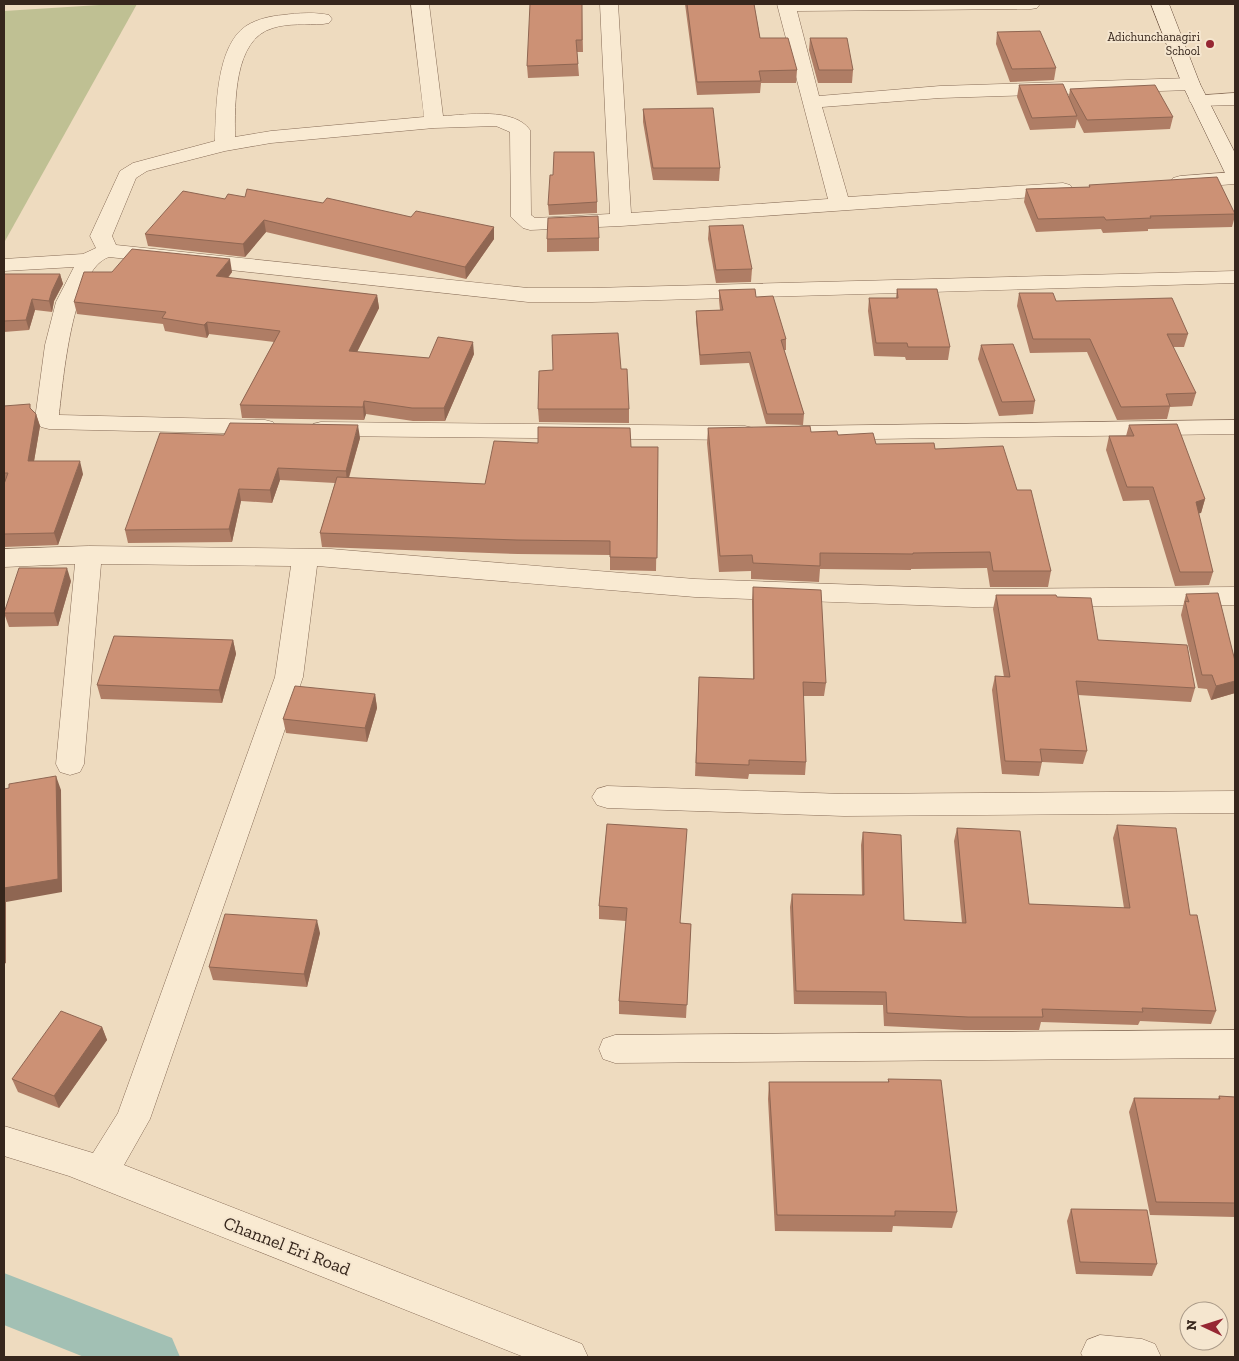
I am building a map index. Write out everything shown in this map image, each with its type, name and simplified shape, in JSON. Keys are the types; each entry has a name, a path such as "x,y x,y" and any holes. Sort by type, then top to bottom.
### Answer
{"street":[{"path":"420,4 434,122"},
{"path":"609,4 621,220"},
{"path":"840,204 811,102 787,5 1031,4"},
{"path":"1160,4 1195,92 1235,173"},
{"path":"225,146 227,99 233,62 240,41 250,30 275,20 322,19"},
{"path":"811,102 940,92 1195,92 1235,99"},
{"path":"1087,188 621,220 530,224 522,217 520,130 509,123 496,120 434,122 271,137 225,146 163,160 132,170 127,175 101,236 98,255 67,302 56,345 47,419 49,422 292,428 859,434 1235,427"},
{"path":"1156,183 1235,178"},
{"path":"4,266 98,255 528,295 1235,277"},
{"path":"70,764 89,555"},
{"path":"4,558 89,555 331,558 695,588 973,598 1235,596"},
{"path":"100,1173 133,1119 289,677 305,558"},
{"path":"607,797 844,805 1235,802"},
{"path":"615,1049 1235,1044"},
{"name":"Channel Eri Road","path":"4,1141 72,1161 569,1357"},
{"path":"1100,1353 1142,1357"}],"green space":[{"path":"137,4 4,241 4,11"}],"building":[{"path":"530,4 582,4 582,40 576,40 578,64 527,66"},
{"path":"687,4 754,4 760,38 788,38 797,70 759,71 761,81 697,82"},
{"path":"1040,31 1056,68 1012,69 997,32"},
{"path":"810,38 847,38 853,70 819,70"},
{"path":"1063,84 1077,116 1032,118 1019,85"},
{"path":"1155,85 1173,117 1087,120 1070,89"},
{"path":"713,108 720,168 653,168 643,109"},
{"path":"554,152 594,152 597,202 548,205 550,175 553,175"},
{"path":"1217,177 1235,214 1150,216 1151,218 1106,220 1104,217 1038,219 1026,189 1090,187 1089,185"},
{"path":"247,189 323,203 327,198 411,217 416,211 494,227 465,267 264,220 243,244 145,234 183,191 225,199 228,194 245,197"},
{"path":"598,216 599,238 547,239 548,218"},
{"path":"743,225 752,269 716,270 709,226"},
{"path":"132,249 230,259 216,276 377,295 349,351 429,358 438,337 473,342 444,408 412,408 364,401 363,407 240,405 280,331 207,322 204,325 162,318 166,312 74,302 84,272 112,272"},
{"path":"4,274 60,274 49,301 32,299 26,320 4,321"},
{"path":"755,289 756,297 773,296 786,339 781,340 804,414 767,414 750,352 700,355 696,311 723,310 719,290"},
{"path":"897,289 937,289 950,347 908,347 907,343 876,343 869,298 898,298"},
{"path":"1019,293 1053,293 1056,301 1172,298 1188,334 1167,334 1196,393 1166,394 1170,406 1121,407 1090,339 1033,339"},
{"path":"618,333 621,369 627,369 629,409 538,409 539,371 553,370 552,335"},
{"path":"1013,344 1035,401 1002,402 981,345"},
{"path":"30,404 30,408 36,414 28,461 80,461 54,533 4,534 4,484 8,473 4,473 4,406"},
{"path":"230,423 358,425 346,471 278,468 270,490 239,489 229,529 125,530 160,433 224,435"},
{"path":"1177,424 1205,499 1196,502 1213,572 1180,572 1153,487 1127,487 1109,436 1134,436 1129,425"},
{"path":"810,426 811,432 837,431 838,435 873,433 876,444 934,443 935,449 1003,446 1017,490 1031,490 1051,571 993,571 990,552 913,554 820,553 820,566 753,563 752,555 720,556 708,428"},
{"path":"538,427 630,428 631,447 658,447 657,558 610,557 610,541 517,540 320,533 337,477 485,484 494,441 538,443"},
{"path":"19,568 67,568 54,613 4,613"},
{"path":"753,587 821,590 826,683 803,682 806,762 749,760 749,765 696,763 699,677 754,679"},
{"path":"1218,593 1235,661 1235,681 1216,686 1212,675 1202,675 1185,601 1189,602 1186,594"},
{"path":"996,595 1056,595 1057,597 1091,598 1098,640 1187,645 1195,688 1076,681 1087,751 1040,749 1042,762 1005,761 995,676 1010,677"},
{"path":"114,636 233,640 219,690 97,685"},
{"path":"295,686 375,694 365,728 283,719"},
{"path":"56,776 58,879 4,888 4,789 9,788 9,784"},
{"path":"607,824 687,829 680,923 691,924 687,1005 619,1001 627,908 599,906"},
{"path":"1117,825 1176,828 1190,915 1197,915 1216,1011 1142,1008 1143,1012 1042,1009 1043,1017 968,1017 887,1013 886,992 796,991 792,894 864,895 863,832 901,835 904,920 966,923 957,828 1020,831 1029,904 1130,908"},
{"path":"225,914 317,920 304,974 209,967"},
{"path":"61,1011 102,1027 54,1096 12,1079"},
{"path":"888,1079 941,1080 957,1212 895,1211 895,1216 777,1215 769,1082 889,1082"},
{"path":"1219,1096 1235,1097 1235,1203 1156,1202 1134,1098 1220,1099"},
{"path":"1071,1209 1147,1210 1157,1264 1080,1262"}],"waterway":[{"path":"4,1299 152,1357"}],"place":[{"name":"Adichunchanagiri School","path":"1210,44"}]}
